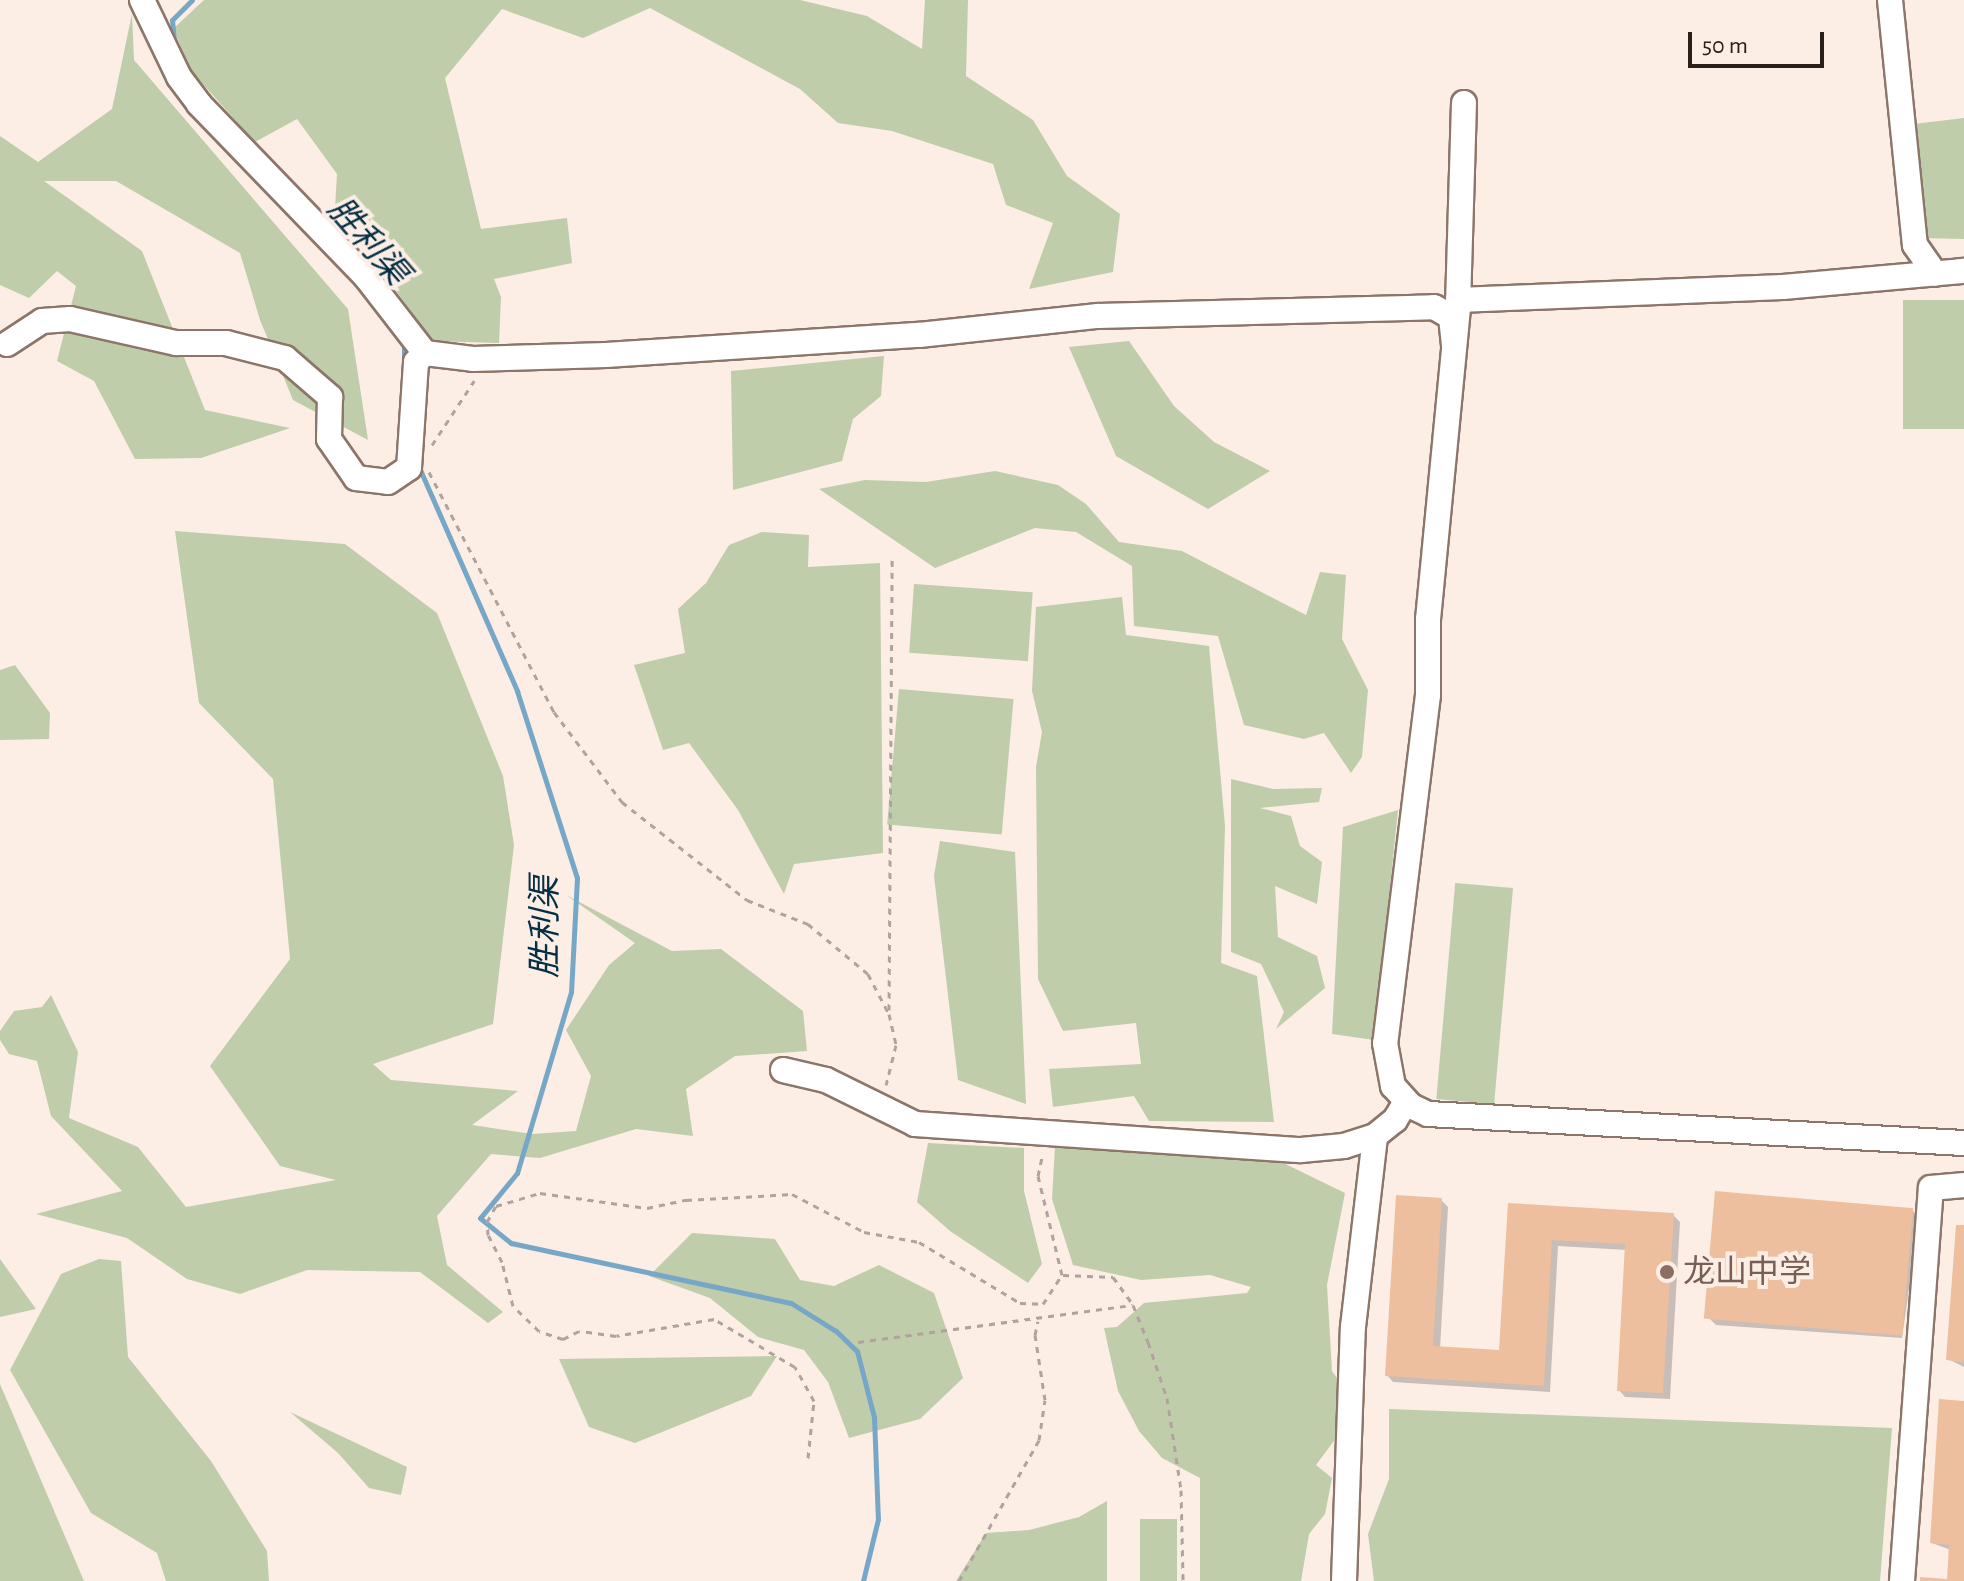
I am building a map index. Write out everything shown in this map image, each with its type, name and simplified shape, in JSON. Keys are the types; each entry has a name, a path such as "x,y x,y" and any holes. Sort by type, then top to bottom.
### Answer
{"street":[{"path":"142,0 179,77 199,104 366,277 425,353 493,358 919,335 1098,316 1434,307 1451,317 1454,344"},
{"path":"1890,0 1915,245 1935,274"},
{"path":"1464,103 1458,300 1428,619 1428,695 1385,1043 1393,1086 1406,1102 1428,1114 1964,1143"},
{"path":"1458,300 1783,287 1964,271"},
{"path":"7,344 42,321 70,319 176,343 226,343 285,358 330,397 329,439 356,478 388,482 419,453 416,362 425,353"},
{"path":"783,1070 815,1076 915,1124 1301,1150 1344,1146 1375,1136 1395,1120 1406,1102"},
{"path":"1344,1581 1353,1327 1375,1136"},
{"path":"1902,1581 1931,1188 1964,1185"}],"path":[{"path":"493,358 419,453 554,712 622,802 747,900 828,937 868,974 889,1014"},
{"path":"870,1105 882,1100 896,1045 889,1014 892,558"},
{"path":"808,1458 814,1401 795,1367 714,1319 616,1336 579,1331 563,1339 539,1331 513,1306 488,1233 487,1222 496,1206 540,1193 647,1208 792,1194 864,1232 919,1242 1020,1303 1043,1304 1062,1275 1038,1176 1040,1158 1056,1134"},
{"path":"1062,1275 1113,1277 1133,1305 1167,1398 1181,1490 1183,1581"},
{"path":"858,1342 1038,1321 1133,1305"},
{"path":"959,1581 1039,1440 1045,1400 1035,1335 1038,1321"}],"green space":[{"path":"204,0 800,0 867,16 922,49 925,0 968,0 966,76 1033,120 1067,176 1120,214 1113,272 1029,289 1053,223 1006,205 993,164 892,131 838,123 800,89 650,8 583,38 502,9 445,78 481,229 567,218 572,263 494,279 501,297 499,343 433,341 335,208 337,174 297,119 255,142 192,72 173,29"},
{"path":"132,14 134,60 348,309 368,440 293,400 260,320 240,253 116,181 44,181 142,251 205,410 290,428 201,458 135,459 94,381 57,361 76,286 57,271 29,298 0,285 0,136 38,162 112,109"},
{"path":"1964,118 1964,239 1918,238 1905,125"},
{"path":"1903,300 1964,300 1964,429 1903,429"},
{"path":"1129,341 1174,406 1214,442 1270,471 1208,509 1116,456 1069,347"},
{"path":"884,356 881,396 853,419 842,461 733,490 731,371"},
{"path":"995,471 1058,485 1086,504 1119,542 1182,551 1306,615 1320,572 1346,575 1342,639 1368,690 1362,757 1351,773 1324,733 1304,739 1244,725 1218,636 1134,626 1132,566 1076,532 1035,528 935,568 819,489 865,480 926,482"},
{"path":"175,531 345,544 437,613 503,776 514,845 493,1024 373,1064 391,1080 518,1091 472,1125 532,1134 576,1131 591,1076 566,1030 609,965 635,943 566,895 672,951 721,949 803,1011 807,1051 735,1056 686,1089 693,1136 636,1129 540,1158 491,1154 437,1216 447,1265 503,1312 488,1323 420,1272 307,1270 240,1294 187,1279 127,1238 36,1214 122,1191 51,1116 37,1061 9,1054 0,1040 0,1031 14,1011 42,1007 51,995 78,1052 69,1118 138,1147 186,1207 336,1180 280,1166 210,1066 290,959 273,779 199,703"},
{"path":"762,532 809,535 808,567 880,563 883,853 794,864 784,894 738,810 689,743 663,750 634,665 685,653 678,609 706,583 729,545"},
{"path":"914,584 1033,592 1028,661 909,653"},
{"path":"1122,597 1126,635 1209,646 1225,826 1221,963 1257,976 1274,1122 1149,1121 1134,1096 1053,1107 1049,1069 1141,1064 1136,1023 1063,1031 1038,979 1036,767 1042,732 1032,691 1036,607"},
{"path":"15,665 50,713 49,739 0,740 0,670"},
{"path":"899,689 1014,699 1002,835 887,824"},
{"path":"1231,779 1273,789 1322,788 1319,802 1260,808 1291,816 1300,846 1322,862 1317,904 1275,886 1278,937 1317,956 1325,988 1276,1029 1284,1012 1261,964 1231,952"},
{"path":"1398,810 1374,1040 1332,1034 1343,827"},
{"path":"940,841 1015,852 1026,1104 958,1080 934,876"},
{"path":"1455,883 1513,888 1494,1104 1436,1099"},
{"path":"928,1143 1024,1148 1024,1191 1042,1264 1028,1283 950,1231 917,1202"},
{"path":"1055,1146 1273,1158 1345,1193 1327,1285 1332,1371 1342,1385 1339,1434 1316,1465 1332,1478 1325,1514 1309,1534 1301,1581 1200,1581 1200,1478 1162,1458 1139,1431 1118,1391 1104,1328 1117,1327 1144,1303 1247,1293 1251,1287 1210,1275 1141,1280 1073,1265 1052,1199"},
{"path":"692,1233 775,1239 800,1280 834,1286 879,1265 934,1293 963,1378 920,1419 849,1438 828,1382 804,1350 758,1337 710,1298 649,1276"},
{"path":"0,1259 36,1309 0,1317"},
{"path":"99,1259 121,1261 128,1357 211,1461 267,1551 269,1581 166,1581 157,1553 91,1513 10,1370 61,1274"},
{"path":"777,1356 751,1396 635,1443 589,1427 559,1359"},
{"path":"0,1384 84,1581 0,1581"},
{"path":"1389,1409 1892,1428 1880,1581 1374,1581 1368,1534 1389,1479"},
{"path":"290,1412 407,1467 401,1495 369,1488 338,1453"},
{"path":"1107,1501 1107,1581 956,1581 986,1533 1029,1530 1079,1517"},
{"path":"1140,1519 1177,1519 1177,1581 1140,1581"}],"building":[{"path":"1715,1191 1913,1208 1902,1336 1704,1319"},
{"path":"1396,1195 1442,1198 1433,1346 1499,1350 1508,1203 1674,1213 1663,1393 1617,1391 1625,1244 1552,1240 1544,1386 1385,1376"},
{"path":"1956,1225 1964,1225 1964,1362 1946,1360"},
{"path":"1939,1399 1964,1401 1964,1581 1920,1581 1920,1577 1947,1579 1949,1545 1930,1543"}],"waterway":[{"name":"胜利渠","path":"174,42 172,20 192,0"},
{"name":"胜利渠","path":"404,340 404,366"},
{"name":"胜利渠","path":"418,465 517,691 577,878 571,992 517,1173 480,1218 511,1243 791,1303 836,1331 857,1351 874,1417 878,1519 863,1581"}],"place":[{"name":"龙山中学","path":"1667,1272"}]}
